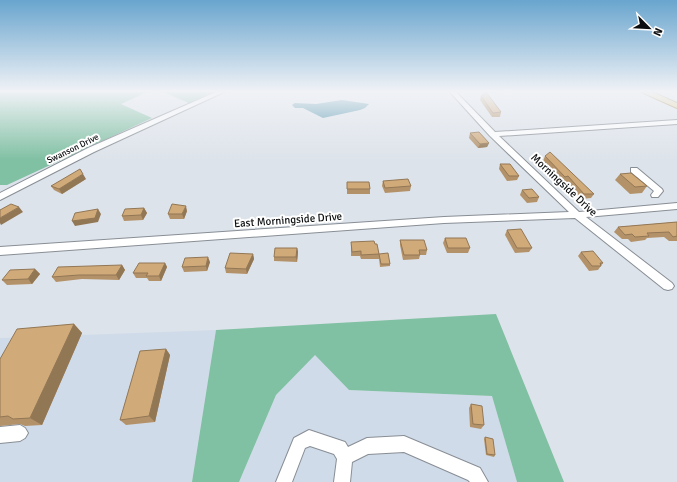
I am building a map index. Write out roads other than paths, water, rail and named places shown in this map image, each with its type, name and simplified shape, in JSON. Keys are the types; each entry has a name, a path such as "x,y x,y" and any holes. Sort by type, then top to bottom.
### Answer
{"street":[{"name":"Swanson Drive","path":"0,197 91,150 171,114"},
{"name":"Morningside Drive","path":"474,114 577,215 668,286"},
{"path":"493,134 677,122"},
{"path":"634,170 656,195 673,206"},
{"name":"East Morningside Drive","path":"0,251 444,220 577,215 673,206"},
{"path":"0,436 20,433"},
{"path":"284,482 299,442 309,438 339,448 345,457 342,482"},
{"path":"345,457 367,446 404,444 474,474 480,482"}],"water":[{"path":"316,114 339,114 323,118"}]}
